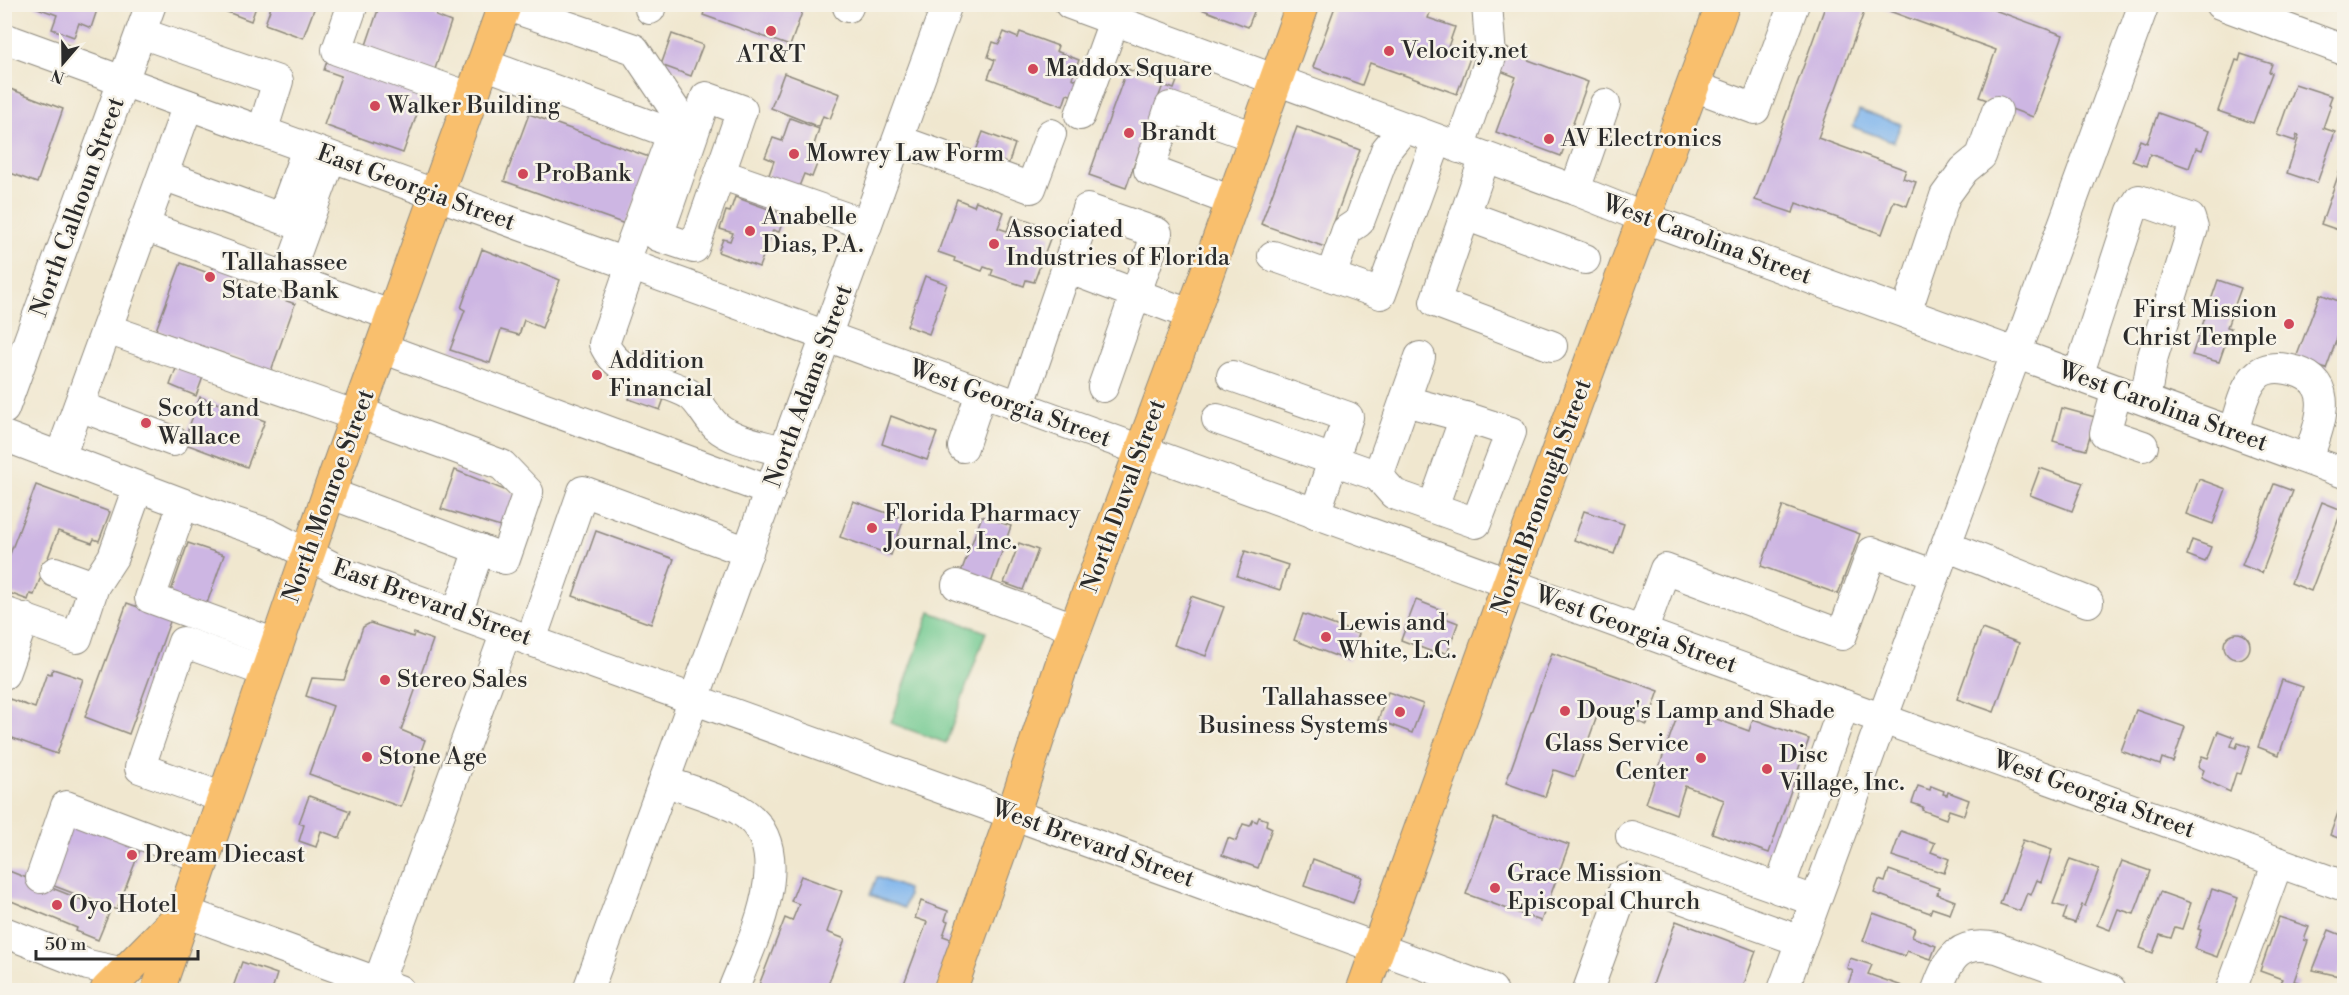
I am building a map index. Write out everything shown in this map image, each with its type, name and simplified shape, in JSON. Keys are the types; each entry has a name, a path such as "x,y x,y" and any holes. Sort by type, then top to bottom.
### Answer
{"main road":[{"name":"North Duval Street","path":"950,990 1013,814 1074,630 1192,315 1303,4"},
{"name":"North Bronough Street","path":"1362,990 1723,4"},
{"name":"North Monroe Street","path":"140,985 185,912 328,493 505,5"}],"street":[{"name":"North Calhoun Street","path":"4,409 152,4"},
{"path":"353,4 337,50 472,98"},
{"name":"North Adams Street","path":"588,990 946,4"},
{"name":"West Carolina Street","path":"1070,4 1646,218 2344,473"},
{"path":"1273,255 1381,294 1460,148 1491,57 1487,4"},
{"path":"1694,86 1755,109 1794,4"},
{"path":"1783,990 2144,4"},
{"path":"2220,4 2344,50"},
{"path":"505,5 634,49 679,116 628,265 604,345 609,356 625,368 691,395 714,424 725,433 785,452"},
{"path":"1080,115 1114,21"},
{"path":"141,33 278,81 262,132"},
{"name":"East Georgia Street","path":"4,38 827,337"},
{"path":"484,64 673,134"},
{"path":"706,97 742,110 720,174 694,248 658,236 706,97"},
{"path":"1575,190 1605,104"},
{"path":"60,457 188,105"},
{"path":"1232,201 1149,170 1170,107 1255,137"},
{"path":"1906,313 1944,195 1964,170 1981,156 1997,111"},
{"path":"1331,276 1347,230 1359,222 1386,150 1404,128"},
{"path":"898,140 1031,188 1051,134"},
{"path":"1460,148 1465,215 1435,302 1552,346"},
{"path":"287,278 294,222 319,153"},
{"path":"720,174 867,225"},
{"path":"163,175 294,222"},
{"path":"2078,376 2132,211 2139,200 2190,218 2193,228 2153,356 2145,400"},
{"path":"1019,407 1087,209 1157,233 1103,387"},
{"path":"1465,215 1584,259"},
{"path":"144,226 393,316"},
{"path":"662,277 675,242"},
{"path":"1067,268 1192,315"},
{"path":"107,329 502,465 528,492 505,559 328,493"},
{"name":"West Georgia Street","path":"827,337 2344,886"},
{"path":"382,348 770,491"},
{"path":"1378,476 1420,357"},
{"path":"2233,432 2248,388 2255,377 2270,368 2300,372 2318,386 2323,403 2320,422 2308,459"},
{"path":"1232,376 1348,417 1315,514"},
{"path":"2117,390 2105,433 2143,446"},
{"path":"963,447 981,393"},
{"path":"1217,420 1378,476 1394,494 1476,523 1511,432 1405,401"},
{"path":"79,406 173,441"},
{"path":"1433,507 1465,417"},
{"name":"East Brevard Street","path":"4,436 269,534 348,575 694,700"},
{"path":"4,674 14,615 77,638 94,586 113,557 138,487"},
{"path":"185,912 388,987 518,636 583,491 748,552"},
{"path":"183,504 150,598 271,658"},
{"path":"1946,546 2088,602"},
{"path":"457,614 479,549"},
{"path":"1642,632 1665,569 1842,635 1872,552 1935,575"},
{"path":"55,572 94,586"},
{"path":"957,585 1058,621 1074,630"},
{"path":"224,798 140,768 144,755 183,642 271,658"},
{"name":"West Brevard Street","path":"694,700 1013,814 1492,990"},
{"path":"1779,889 1844,705"},
{"path":"664,781 739,810 749,818 761,834 768,851 771,864 770,879 764,907 733,990"},
{"path":"40,878 66,806 203,858"},
{"path":"1631,836 1815,902"},
{"path":"2231,990 2278,862"},
{"path":"1588,990 1628,879 1801,941"},
{"path":"4,932 140,985"},
{"path":"1938,990 1944,972 1956,954 1969,946 1981,945 1997,948 2111,990"}],"green space":[{"path":"930,612 986,632 946,743 891,723"}],"water":[{"path":"1859,110 1901,124 1894,142 1853,127"},
{"path":"877,877 907,889 908,896 904,908 870,895"}],"building":[{"path":"36,4 99,4 91,28 79,23 74,37 52,29 57,15 35,7"},
{"path":"206,4 257,4 251,21"},
{"path":"272,4 316,4 303,38 265,24"},
{"path":"380,4 401,4 408,7 409,4 440,4 436,16 451,22 432,78 363,54"},
{"name":"AT&T","path":"707,4 805,4 790,46 703,15"},
{"path":"1188,4 1257,4 1248,27"},
{"name":"Velocity.net","path":"1336,4 1433,4 1428,18 1455,27 1448,47 1471,55 1457,94 1370,63 1362,85 1313,67"},
{"path":"1826,4 1867,4 1818,138 1906,170 1903,178 1916,182 1907,206 1894,201 1882,234 1796,203 1793,213 1755,200"},
{"path":"1870,4 1978,4 2063,35 2033,117 1979,97 1996,50"},
{"name":"Maddox Square","path":"1004,32 1018,38 1020,32 1058,46 1056,51 1079,60 1072,78 1080,81 1074,96 1067,94 1063,106 988,78 995,60 988,57 993,42 999,44"},
{"path":"672,34 703,45 691,76 661,65"},
{"path":"1506,48 1524,55 1523,58 1588,82 1561,156 1496,132 1516,77 1498,70"},
{"name":"Walker Building","path":"330,52 427,86 403,153 324,125 341,76 324,70"},
{"path":"2241,54 2272,64 2269,72 2272,73 2253,123 2218,111 2236,60 2239,61"},
{"name":"Brandt","path":"1127,69 1159,81 1161,76 1177,81 1174,89 1163,85 1149,123 1150,143 1143,140 1126,188 1089,175"},
{"path":"784,73 840,94 830,119 823,116 819,127 771,108"},
{"path":"2295,84 2332,96 2323,128 2335,132 2317,183 2287,173 2299,136 2297,135 2295,141 2277,135"},
{"path":"5,87 63,109 37,183 5,171"},
{"path":"2158,113 2209,131 2202,150 2196,148 2189,168 2150,154 2146,166 2132,161 2140,140 2147,143"},
{"path":"529,114 649,157 625,224 504,181"},
{"name":"Mowrey Law Form","path":"790,118 819,129 813,148 822,151 812,177 804,174 796,194 766,183 774,161 765,157 773,138 782,141"},
{"path":"1297,127 1360,150 1325,247 1261,224"},
{"path":"983,132 1015,144 1006,171 973,159"},
{"path":"2344,159 2344,232 2321,224"},
{"name":"Anabelle Dias, P.A.","path":"735,197 785,215 779,232 773,230 759,267 718,252 723,239 730,241 733,233 720,229 726,211 730,212"},
{"name":"Associated Industries of Florida","path":"957,199 974,206 976,201 1004,212 998,228 1007,231 1013,215 1046,227 1043,233 1051,236 1034,282 1026,280 1024,286 991,275 993,270 984,267 982,271 954,261 955,258 938,252"},
{"path":"222,243 249,253 238,283 295,304 271,371 213,350 196,396 170,385 186,341 156,330 181,263 211,274"},
{"path":"482,249 560,280 542,328 524,320 519,335 501,330 490,363 450,350 465,310 461,308"},
{"path":"925,276 947,284 929,334 907,326"},
{"path":"2218,280 2241,288 2227,327 2231,328 2219,362 2192,355"},
{"path":"2320,294 2344,303 2344,319 2326,369 2296,358"},
{"path":"647,348 678,359 660,410 629,399"},
{"path":"200,397 265,421 247,467 183,443"},
{"path":"2062,408 2095,417 2086,450 2053,441"},
{"path":"891,416 937,433 927,460 882,444"},
{"path":"2040,468 2083,483 2072,511 2030,495"},
{"path":"455,470 519,496 507,529 441,509"},
{"path":"2199,479 2226,489 2213,524 2186,514"},
{"path":"2274,484 2293,491 2262,573 2242,565"},
{"path":"36,485 110,512 99,541 94,539 92,543 58,531 34,595 30,594 28,600 4,591 4,570"},
{"name":"Florida Pharmacy Journal, Inc.","path":"853,501 904,519 891,555 840,537"},
{"path":"2322,502 2342,510 2311,591 2291,583"},
{"path":"1783,506 1860,534 1838,594 1761,566"},
{"path":"1584,511 1624,524 1614,554 1574,540"},
{"path":"982,516 1011,526 991,583 961,572"},
{"path":"596,531 674,559 651,624 573,596"},
{"path":"2192,540 2211,547 2205,562 2187,555"},
{"path":"188,543 224,555 205,609 169,597"},
{"path":"1019,543 1038,550 1023,590 1004,583"},
{"path":"1245,551 1288,565 1280,590 1237,576"},
{"path":"1191,596 1224,607 1206,656 1174,645"},
{"path":"1416,600 1447,612 1445,618 1458,623 1447,654 1440,651 1438,654 1401,640"},
{"path":"127,603 171,619 129,734 85,717"},
{"name":"Lewis and White, L.C.","path":"1303,614 1359,634 1349,661 1294,640"},
{"path":"370,623 413,637 414,633 433,640 401,730 425,740 401,807 309,774 333,706 306,696 312,678 344,680 363,627"},
{"path":"1982,629 2019,643 1994,712 1957,699"},
{"path":"2237,633 2246,637 2250,646 2246,655 2237,659 2228,655 2224,646 2228,637"},
{"path":"1552,653 1659,691 1647,725 1600,708 1575,777 1554,770 1545,797 1506,783"},
{"path":"53,669 83,679 57,754 4,735 4,697 35,708 47,673 51,674"},
{"path":"2282,680 2303,687 2279,755 2258,747"},
{"name":"Tallahassee Business Systems","path":"1388,692 1423,704 1412,733 1378,720"},
{"path":"1681,706 1749,731 1753,719 1809,739 1769,853 1712,833 1724,800 1685,786 1676,814 1646,803"},
{"path":"2136,710 2185,727 2173,762 2162,758 2160,765 2121,751"},
{"path":"2218,731 2234,737 2231,746 2236,748 2238,743 2250,747 2241,774 2236,773 2230,792 2201,778 2204,770 2198,767 2202,756 2208,758"},
{"path":"1918,786 1930,790 1931,786 1944,791 1943,794 1947,795 1948,792 1969,800 1964,815 1949,810 1946,819 1922,810 1923,807 1912,803"},
{"path":"309,796 350,811 340,838 321,831 316,847 299,841 304,825 299,823"},
{"path":"2344,796 2344,840 2330,835"},
{"path":"1259,817 1267,820 1266,825 1272,828 1258,868 1222,855 1228,838 1236,841 1243,824 1250,826 1253,820 1257,822"},
{"path":"73,818 143,842 117,910 49,884"},
{"path":"1494,818 1569,845 1541,921 1466,894"},
{"path":"1901,831 1935,843 1931,852 1949,859 1944,873 1892,856"},
{"path":"2023,840 2052,850 2041,882 2037,880 2031,895 2027,893 2020,911 2000,904"},
{"path":"1313,859 1362,877 1353,903 1304,886"},
{"path":"2070,859 2099,869 2085,906 2082,905 2075,923 2063,919 2067,908 2053,904"},
{"path":"2122,861 2150,871 2134,914 2118,909 2110,930 2097,925"},
{"name":"Oyo Hotel","path":"4,869 110,911 98,940 76,931 77,928 4,898"},
{"path":"1889,870 1939,888 1937,894 1955,901 1950,914 1932,908 1930,913 1874,893 1879,880 1885,882"},
{"path":"801,876 842,891 827,932 845,939 828,985 843,990 757,990 785,918 792,921 799,904 791,901"},
{"path":"2212,889 2238,898 2217,957 2195,949 2201,930 2198,929"},
{"path":"2160,892 2191,903 2182,929 2175,927 2171,938 2160,935 2153,953 2140,948"},
{"path":"921,901 948,911 945,920 948,921 943,936 954,940 936,990 906,990 902,989 927,922 915,918"},
{"path":"1873,913 1915,928 1912,937 1936,946 1931,959 1907,951 1905,956 1863,941"},
{"path":"2279,917 2309,927 2304,940 2308,941 2294,981 2298,982 2295,990 2278,990 2282,979 2260,971"},
{"path":"1676,921 1756,951 1742,990 1651,990"},
{"path":"2329,930 2344,936 2344,961 2339,976 2313,970"},
{"path":"1850,958 1872,965 1868,974 1902,986 1901,990 1867,990 1848,984 1853,971 1847,968"},
{"path":"242,962 277,974 272,990 232,990"}],"place":[{"name":"AT&T","path":"771,31"},
{"name":"Velocity.net","path":"1389,51"},
{"name":"Maddox Square","path":"1033,69"},
{"name":"Walker Building","path":"375,106"},
{"name":"Brandt","path":"1129,133"},
{"name":"AV Electronics","path":"1549,139"},
{"name":"Mowrey Law Form","path":"794,154"},
{"name":"ProBank","path":"523,174"},
{"name":"Anabelle Dias, P.A.","path":"750,231"},
{"name":"Associated Industries of Florida","path":"994,244"},
{"name":"Tallahassee State Bank","path":"210,277"},
{"name":"First Mission Christ Temple","path":"2289,324"},
{"name":"Addition Financial","path":"597,375"},
{"name":"Scott and Wallace","path":"146,423"},
{"name":"Florida Pharmacy Journal, Inc.","path":"872,528"},
{"name":"Lewis and White, L.C.","path":"1326,637"},
{"name":"Stereo Sales","path":"385,680"},
{"name":"Doug's Lamp and Shade","path":"1565,711"},
{"name":"Tallahassee Business Systems","path":"1400,712"},
{"name":"Stone Age","path":"367,757"},
{"name":"Glass Service Center","path":"1701,758"},
{"name":"Disc Village, Inc.","path":"1767,769"},
{"name":"Dream Diecast","path":"132,855"},
{"name":"Grace Mission Episcopal Church","path":"1495,888"},
{"name":"Oyo Hotel","path":"57,905"}]}
